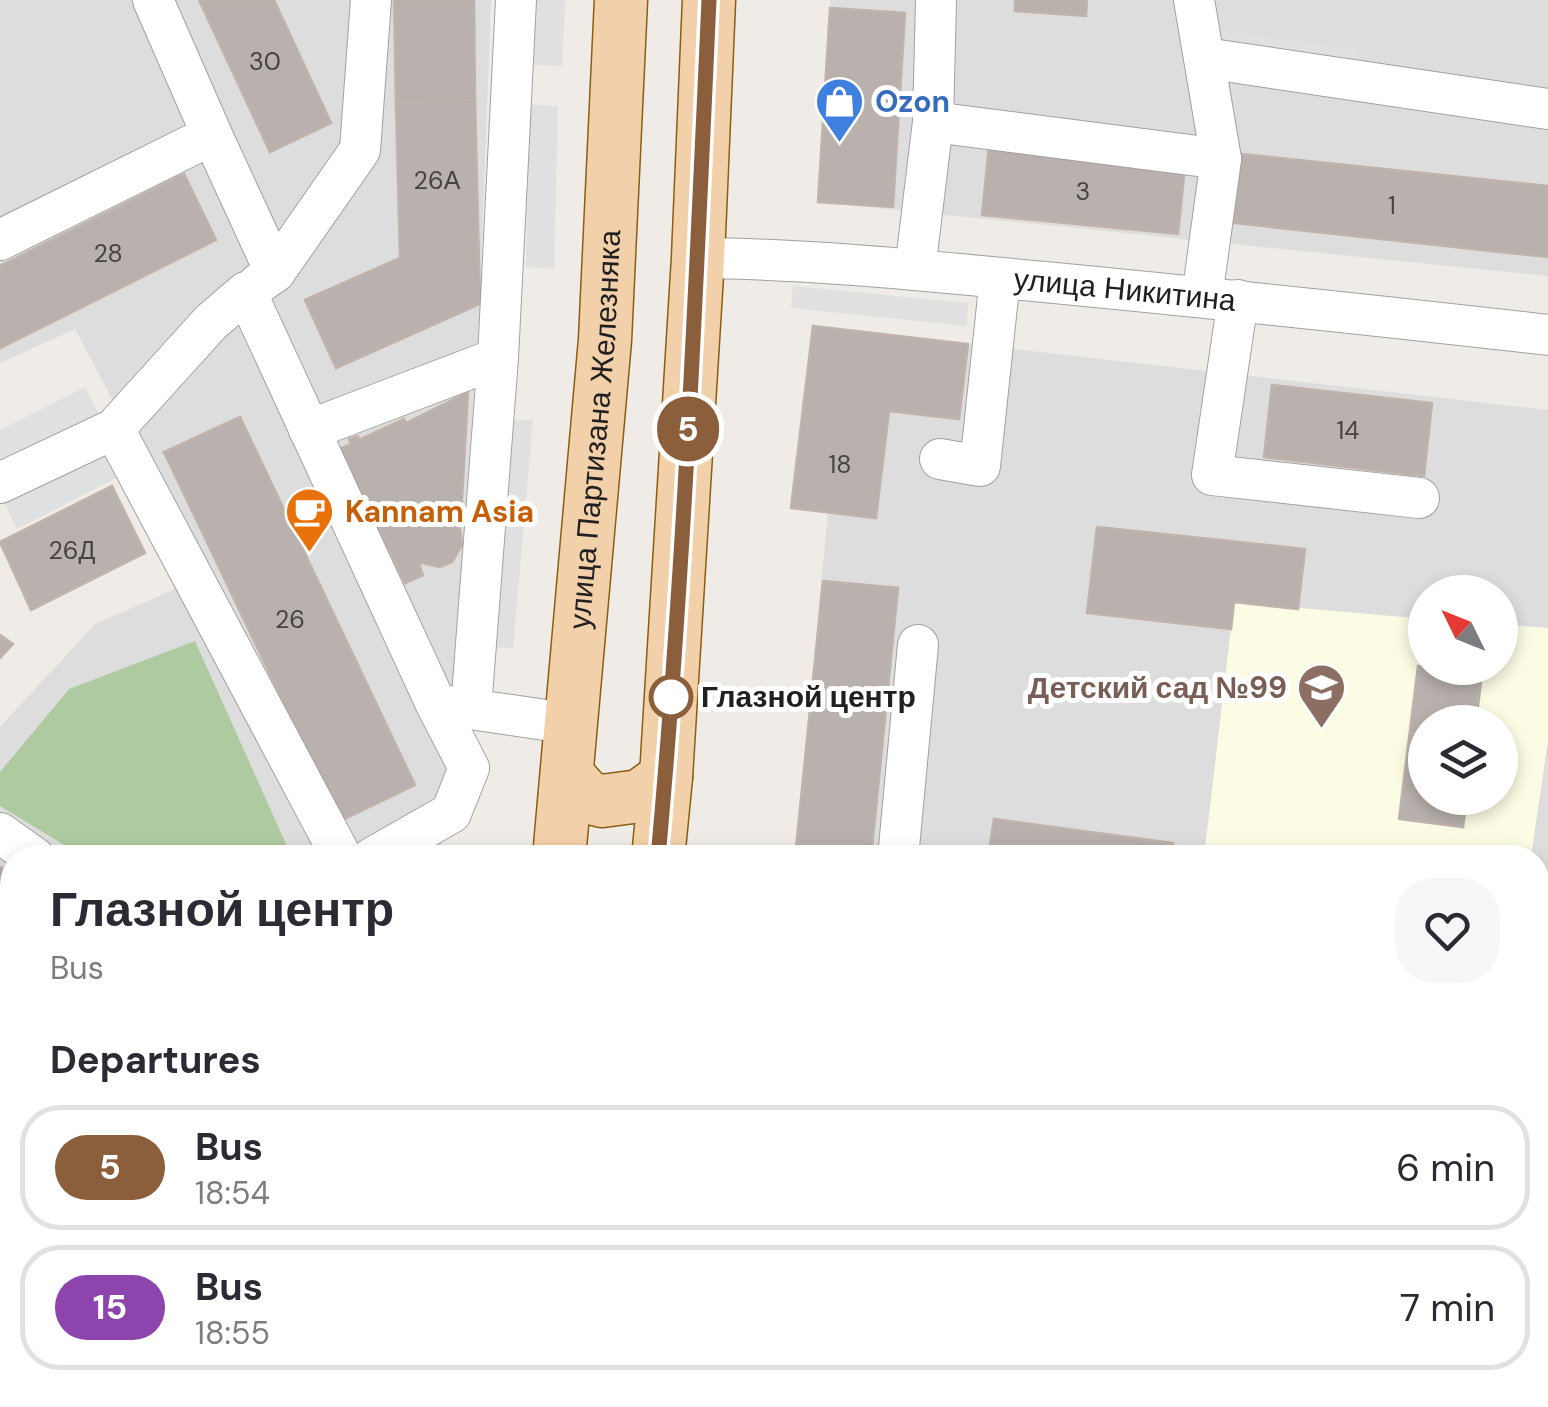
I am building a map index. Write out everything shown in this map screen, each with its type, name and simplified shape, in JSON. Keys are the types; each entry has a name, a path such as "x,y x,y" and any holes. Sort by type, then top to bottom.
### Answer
{"main road":[{"name":"улица Партизана Железняка","path":"560,845 605,340 621,0"},
{"path":"659,845 698,258 708,0"},
{"path":"568,776 586,797 602,801 640,796 666,776"}],"street":[{"path":"153,0 212,135 308,430 453,707 469,768 451,814 395,845"},
{"path":"1,480 114,430 210,322 261,282 360,150 371,0"},
{"path":"453,707 498,358 516,0"},
{"path":"915,270 933,122 936,0"},
{"path":"1194,0 1221,160 1212,475 1420,498"},
{"path":"1205,58 1548,109"},
{"path":"933,122 1221,160"},
{"path":"0,240 212,135"},
{"name":"улица Никитина","path":"698,258 763,258 915,270 1220,298 1548,335"},
{"path":"940,459 980,466 1000,278"},
{"path":"308,430 498,358"},
{"path":"114,430 335,845"},
{"path":"899,845 918,644"},
{"path":"453,707 572,724"}],"shaded area":[{"path":"0,0 491,0 480,304 442,845 0,845 0,727 95,624 205,576 75,329 0,363"},
{"path":"536,0 565,0 562,66 533,65"},
{"path":"831,0 1548,0 1548,276 818,202"},
{"path":"1224,30 1358,49 1355,71 1221,53"},
{"path":"529,104 558,106 554,269 526,267"},
{"path":"793,286 968,303 967,326 791,308"},
{"path":"813,326 1548,410 1548,845 796,845 828,513 791,508"},
{"path":"85,387 98,413 0,462 0,430"},
{"path":"504,419 533,420 513,648 484,647"},
{"path":"109,449 122,475 17,529 5,503"},
{"name":"Детский сад №99","path":"1234,602 1408,617 1408,685 1518,685 1518,626 1548,628 1548,740 1533,845 1206,845"}],"green space":[{"path":"195,641 286,845 64,845 0,806 0,772 69,689"}],"building":[{"path":"199,0 274,0 331,123 270,152"},
{"path":"394,0 474,0 475,100 396,103"},
{"path":"1015,0 1087,0 1086,16 1015,11"},
{"path":"830,8 905,13 893,207 818,202"},
{"path":"475,100 480,304 336,368 305,300 400,258 396,103"},
{"path":"989,147 1185,166 1178,234 982,215"},
{"path":"1241,154 1548,186 1548,257 1234,223"},
{"path":"184,174 216,240 0,348 0,266"},
{"path":"813,326 968,344 959,419 889,411 876,518 791,508"},
{"path":"1272,385 1432,403 1424,476 1264,457"},
{"path":"468,392 461,516 451,514 450,519 460,529 462,545 452,562 440,567 422,563 419,565 423,575 405,583 389,549 383,552 379,544 385,541 373,517 368,520 363,511 369,509 339,449 351,444 349,439 358,436 359,440 404,419 406,423"},
{"path":"240,417 415,785 340,821 164,452"},
{"path":"112,486 145,553 31,610 0,542"},
{"path":"1097,527 1305,549 1298,609 1234,602 1231,629 1087,613"},
{"path":"823,581 898,588 872,845 796,845"},
{"path":"0,635 13,644 0,658"},
{"path":"1416,685 1481,685 1478,705 1413,705"},
{"path":"1408,747 1408,815 1465,815 1463,827 1399,819"},
{"path":"994,819 1173,843 1173,845 990,845"}],"bus line":[{"name":"5","path":"659,845 698,258 709,0"}],"place":[{"name":"Ozon","path":"840,144"},
{"name":"Kannam Asia","path":"310,554"},
{"name":"Глазной центр","path":"671,697"},
{"name":"Детский сад №99","path":"1322,730"}]}
